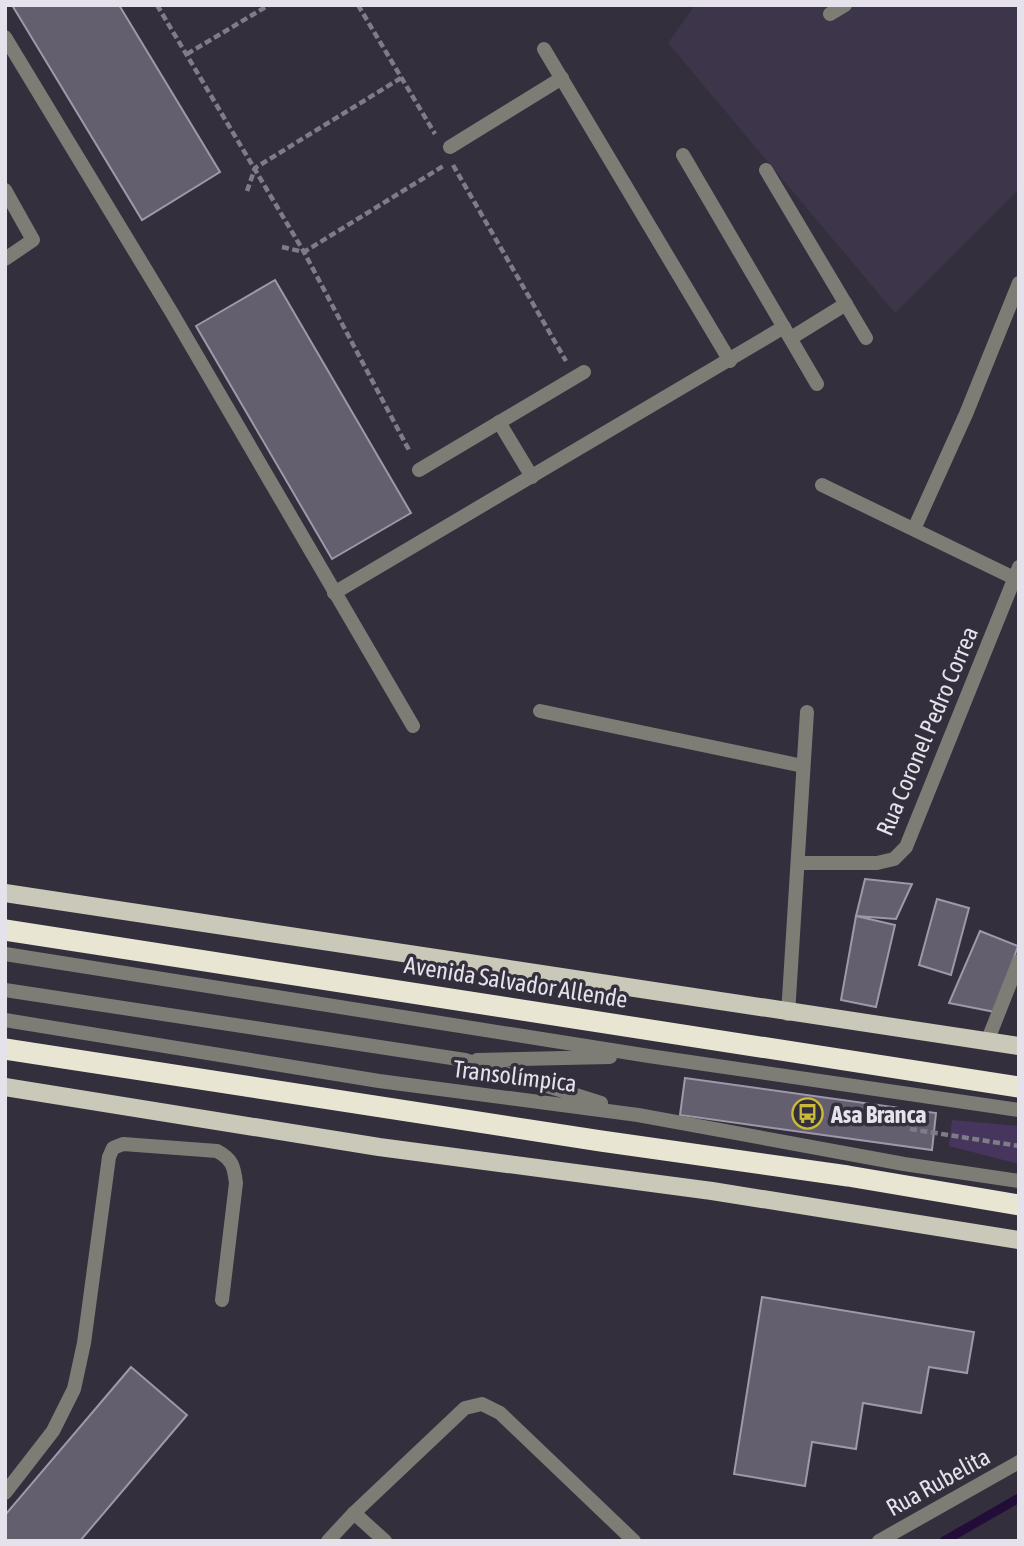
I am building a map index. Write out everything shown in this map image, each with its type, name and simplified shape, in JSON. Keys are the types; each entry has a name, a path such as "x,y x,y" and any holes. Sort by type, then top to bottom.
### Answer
{"highway":[{"name":"Avenida Salvador Allende","path":"5,930 1019,1087"},
{"path":"5,1049 601,1141 848,1176 1019,1205"}],"main road":[{"name":"Avenida Salvador Allende","path":"5,893 788,1014 1019,1046"},
{"path":"5,1087 379,1147 712,1191 1019,1240"}],"street":[{"path":"830,14 845,5"},
{"path":"5,37 172,313 413,726"},
{"path":"544,49 730,361"},
{"path":"450,147 562,78"},
{"path":"683,155 817,384"},
{"path":"766,170 866,338"},
{"path":"5,190 33,240 5,260"},
{"path":"914,529 967,414 1019,283"},
{"path":"334,593 730,361 846,304"},
{"path":"419,470 580,374"},
{"path":"499,422 532,477"},
{"path":"822,485 914,529 1016,572"},
{"name":"Rua Coronel Pedro Correa","path":"798,863 877,863 894,859 906,847 1016,572"},
{"path":"540,711 803,766"},
{"path":"788,1014 807,712"},
{"name":"Transolímpica","path":"5,954 649,1056 1019,1110"},
{"path":"987,1042 1019,961"},
{"path":"5,990 465,1060 638,1115"},
{"name":"Transolímpica","path":"5,1020 379,1081 638,1115 904,1164 1019,1181"},
{"path":"465,1060 649,1056"},
{"path":"5,1493 52,1431 74,1389 109,1157 113,1148 123,1144 217,1151 229,1158 234,1167 236,1183 222,1300"},
{"path":"328,1541 465,1408 482,1404 500,1413 634,1541"},
{"name":"Rua Rubelita","path":"879,1541 1019,1462"},
{"path":"354,1513 385,1541"}],"path":[{"path":"157,5 304,253 419,470"},
{"path":"187,54 269,5"},
{"path":"358,5 437,137"},
{"path":"247,191 255,167 401,78"},
{"path":"282,247 304,253 451,161 580,374"},
{"path":"910,1129 1019,1146"}],"shaded area":[{"path":"695,5 1019,5 1019,189 895,313 668,43"},
{"path":"952,1120 1019,1126 1019,1164 949,1146"}],"building":[{"path":"12,5 119,5 220,172 142,220"},
{"path":"275,280 411,513 332,559 196,326"},
{"path":"865,879 912,884 896,919 856,916"},
{"path":"937,899 969,908 951,975 919,965"},
{"path":"856,916 895,925 876,1007 841,1000"},
{"path":"980,931 1018,946 995,1012 949,1003"},
{"name":"Asa Branca","path":"685,1078 936,1113 932,1150 680,1115"},
{"path":"762,1297 974,1332 967,1373 929,1367 921,1413 863,1403 856,1449 812,1442 805,1486 734,1474"},
{"path":"131,1367 187,1415 80,1541 5,1541 5,1515"}],"waterway":[{"path":"944,1541 1019,1498"}],"place":[{"name":"Asa Branca","path":"808,1114"}]}
